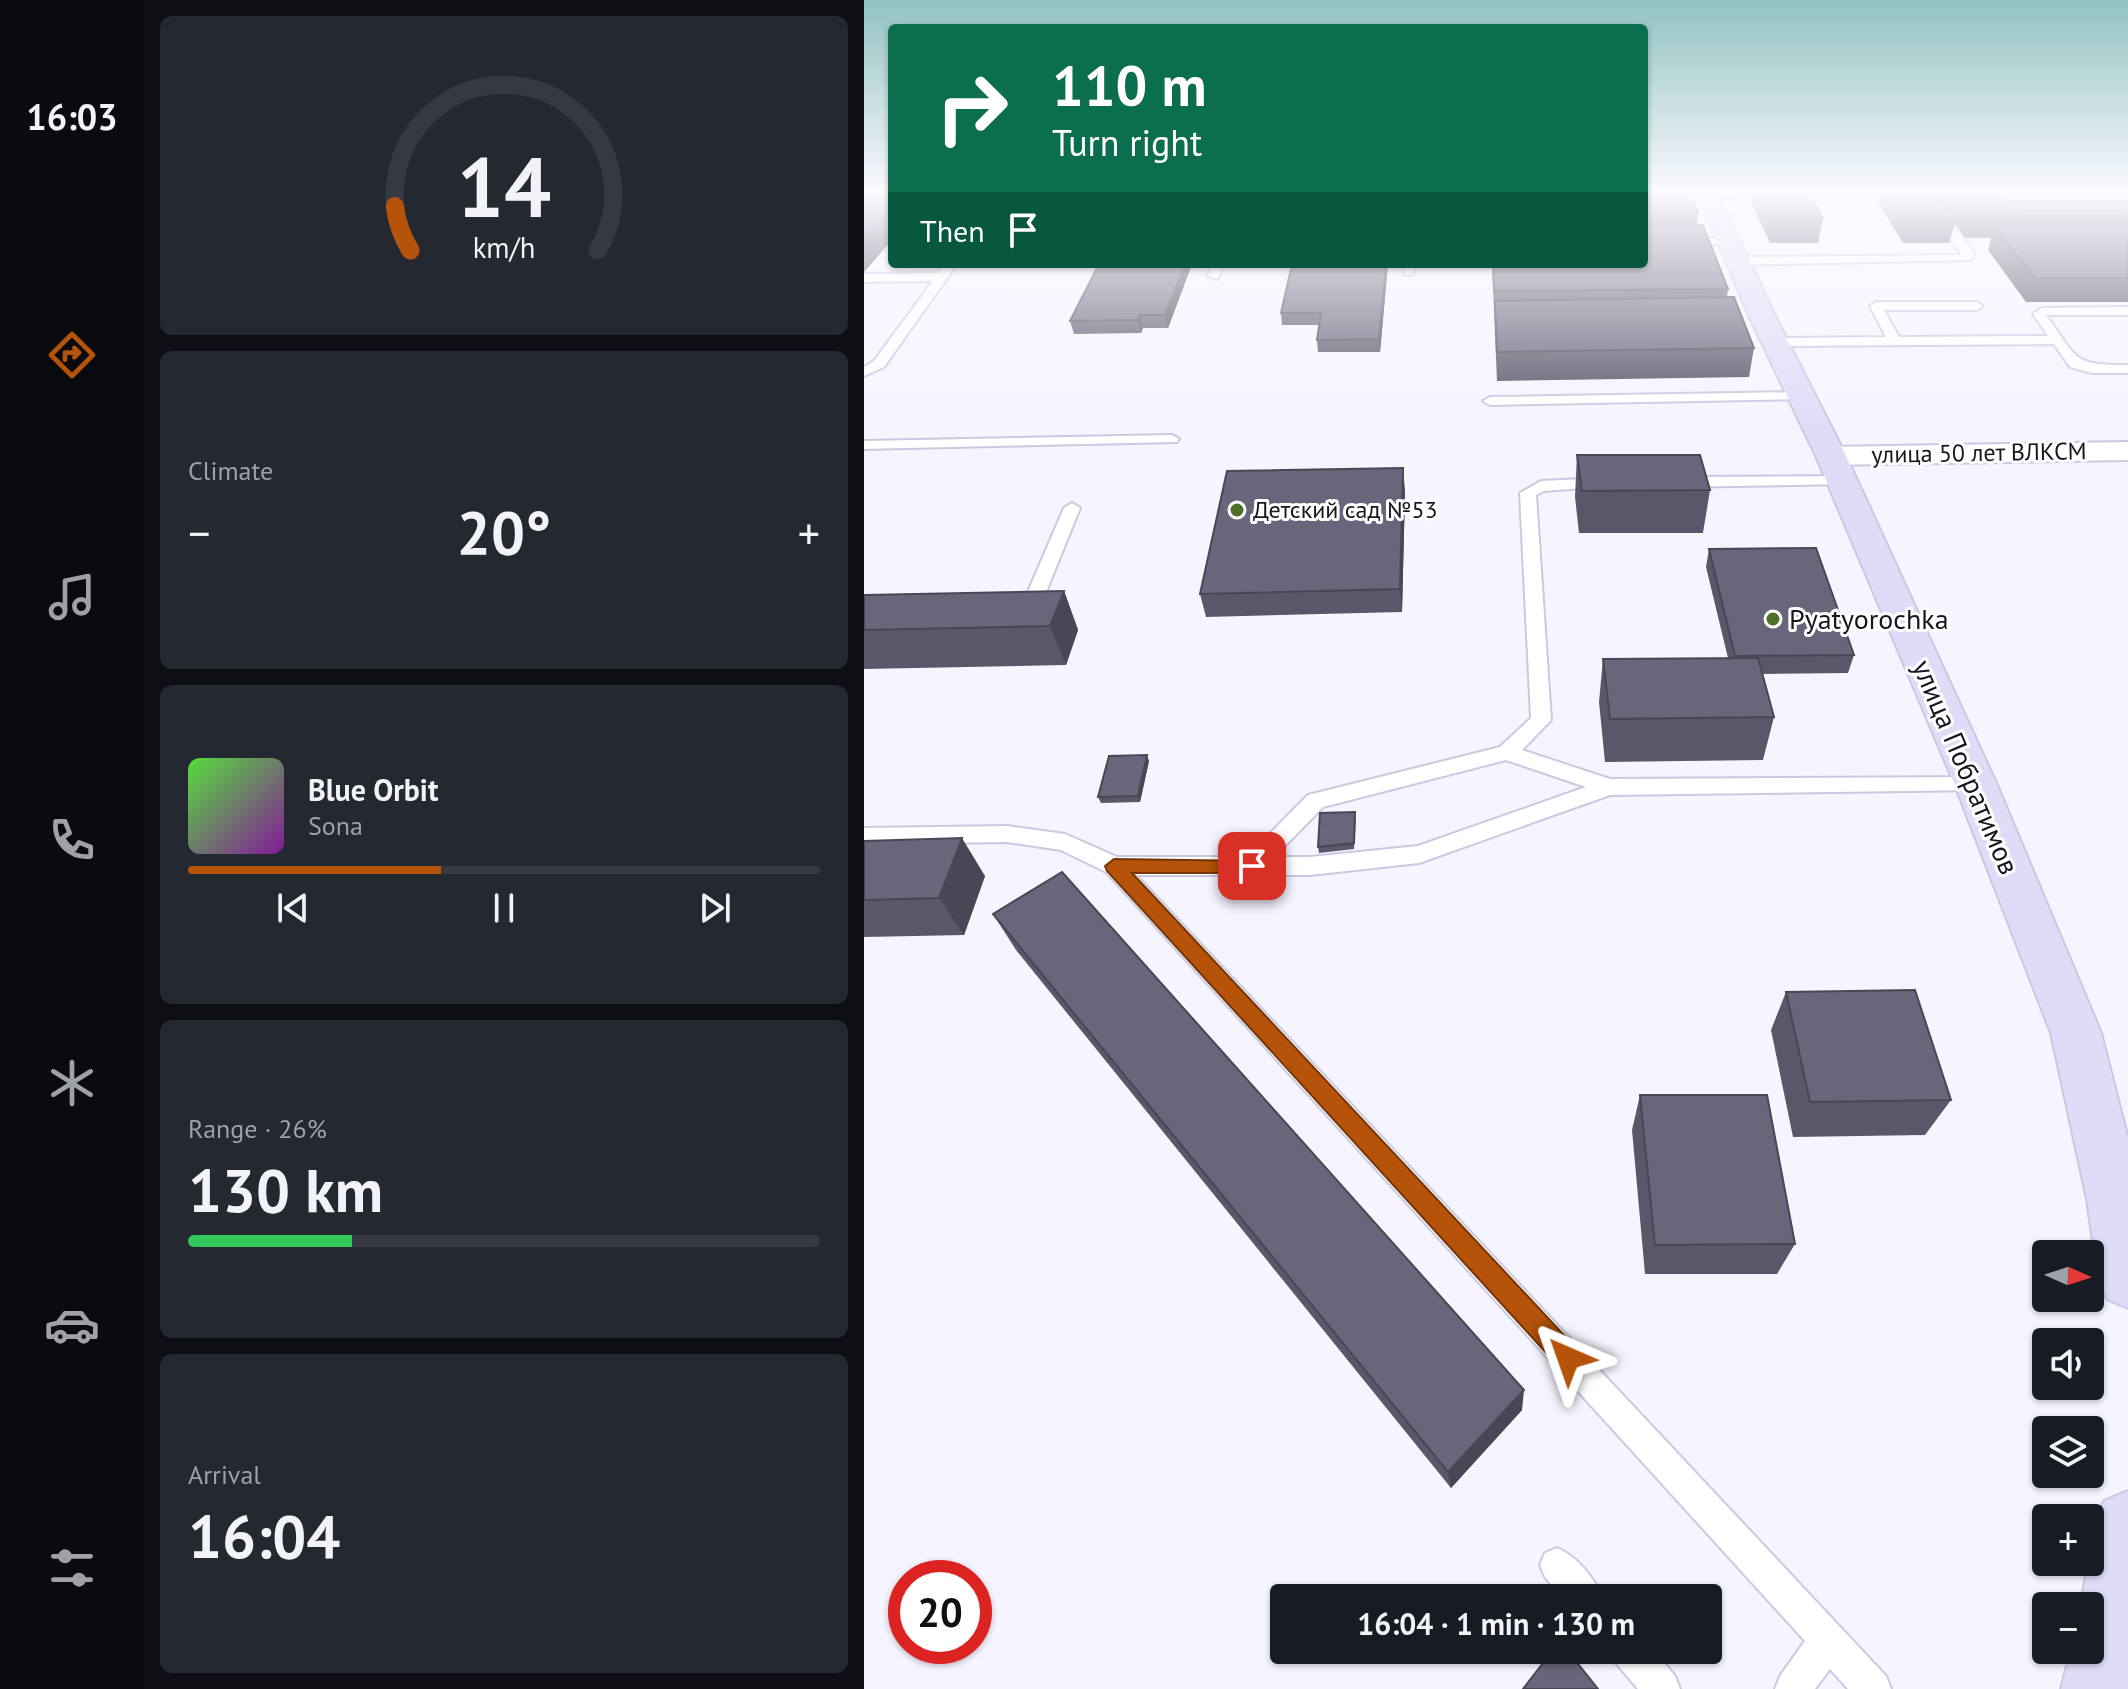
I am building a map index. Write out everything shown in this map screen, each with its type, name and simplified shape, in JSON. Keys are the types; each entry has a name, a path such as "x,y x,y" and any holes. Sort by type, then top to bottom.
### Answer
{"street":[{"name":"улица Побратимов","path":"1739,270 1761,326 1802,396 1836,468 1976,785 2076,1033 2115,1199 2128,1278"},
{"name":"улица 50 лет ВЛКСМ","path":"1836,468 2128,451"},
{"path":"2098,1689 2120,1590 2128,1525"}],"lane":[{"path":"864,372 879,364 947,270"},
{"path":"864,278 941,277"},
{"path":"1895,341 1876,306 1977,306"},
{"path":"2128,311 2039,314 2075,364 2092,369 2128,369"},
{"path":"1761,326 1895,341 2057,340"},
{"path":"864,364 879,364"},
{"path":"1490,401 1802,396"},
{"path":"864,445 1172,439"},
{"path":"1656,483 1836,468"},
{"path":"1252,866 1316,801 1507,753 1541,720 1528,493 1541,486 1625,483"},
{"path":"1001,607 1031,607 1072,508"},
{"path":"1507,753 1609,787 1976,785"},
{"path":"1114,866 1310,866 1419,854 1609,787"},
{"path":"864,836 1007,834 1065,842 1114,866 1873,1689"},
{"path":"1557,1565 1573,1584"},
{"path":"1793,1689 1828,1640"},
{"path":"1641,1664 1662,1689"}],"building":[{"path":"1096,270 1183,270 1165,315 1140,315 1138,320 1070,321"},
{"path":"1291,270 1385,270 1379,339 1317,340 1321,313 1281,313"},
{"path":"1493,270 1721,270 1728,289 1494,291"},
{"path":"2029,270 2128,270 2128,278 2035,278"},
{"path":"1734,297 1754,348 1497,352 1495,301"},
{"path":"1577,455 1700,455 1710,490 1582,491"},
{"path":"1403,468 1400,589 1200,594 1227,471"},
{"path":"1816,548 1854,655 1735,656 1709,549"},
{"path":"1064,591 1050,626 864,630 864,595"},
{"path":"1758,658 1774,717 1610,719 1603,659"},
{"path":"1147,755 1138,796 1098,797 1109,756"},
{"path":"1355,812 1354,843 1318,847 1320,813"},
{"path":"962,838 939,898 864,900 864,841"},
{"path":"1062,872 1524,1390 1448,1472 993,914"},
{"path":"1915,990 1951,1100 1810,1102 1786,992"},
{"path":"1640,1095 1767,1095 1795,1244 1655,1245"},
{"path":"1542,1664 1578,1664 1598,1689 1523,1689"}],"place":[{"name":"Детский сад №53","path":"1237,510"},
{"name":"Pyatyorochka","path":"1773,619"}],"route":[{"path":"1252,866 1114,866 1568,1358"}]}
